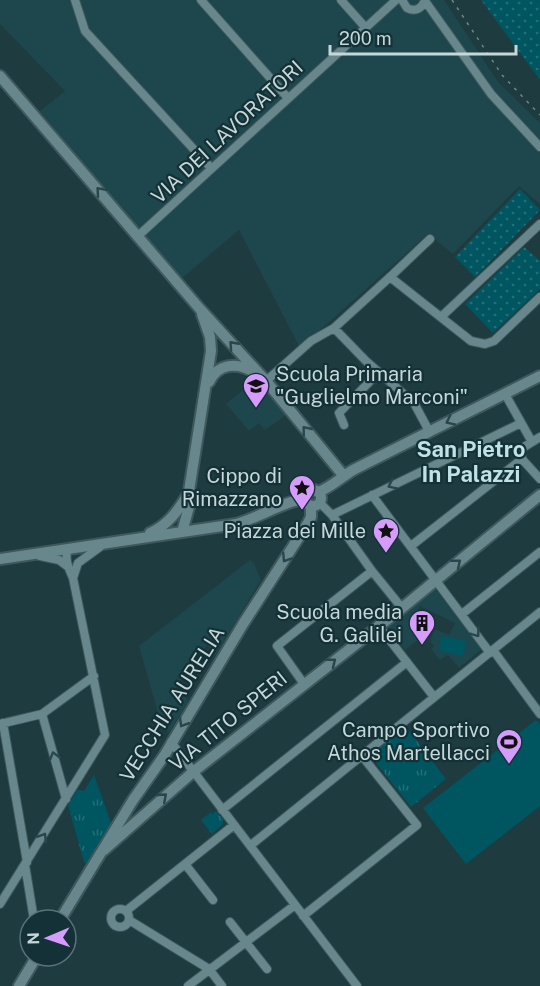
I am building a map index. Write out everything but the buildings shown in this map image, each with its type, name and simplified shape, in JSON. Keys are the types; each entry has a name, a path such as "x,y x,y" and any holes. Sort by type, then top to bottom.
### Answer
{"main road":[{"path":"0,76 200,309 266,381 343,475"},
{"path":"180,532 189,507 189,491 211,351 210,337 200,309"},
{"path":"207,387 217,370 233,365 252,370 266,381"},
{"path":"0,559 249,521 296,500 314,500 343,475 540,376"},
{"path":"141,538 159,529 179,509 189,491"},
{"name":"VIA TITO SPERI","path":"104,850 193,772 402,608 540,495"},
{"name":"VECCHIA AURELIA","path":"68,908 308,523 314,500"},
{"path":"179,509 177,518 180,532"},
{"path":"133,800 137,811 147,811"},
{"path":"18,986 29,968"}],"street":[{"path":"75,0 85,31 211,168"},
{"path":"201,0 287,97"},
{"path":"341,0 364,27"},
{"name":"VIA DEI LAVORATORI","path":"138,236 287,97 396,0"},
{"path":"402,0 407,8"},
{"path":"418,9 425,0 491,94 540,147"},
{"path":"387,7 418,9 435,16"},
{"path":"441,317 538,229"},
{"path":"266,381 311,340 334,328 430,239"},
{"path":"390,277 471,341 490,344 540,297"},
{"path":"334,328 366,362 414,403 429,431"},
{"path":"344,425 339,413 379,372"},
{"path":"506,394 532,442"},
{"path":"332,515 521,423"},
{"path":"540,437 521,449 522,459 540,479"},
{"path":"411,546 522,459"},
{"path":"372,495 540,714"},
{"path":"314,500 332,515 402,608"},
{"path":"72,569 83,557 106,543"},
{"path":"0,904 105,735 72,569 66,555 68,549"},
{"path":"462,615 540,552"},
{"path":"29,555 59,560 72,569"},
{"path":"304,684 277,646 372,571"},
{"path":"251,846 540,612"},
{"path":"378,625 434,697"},
{"path":"222,810 407,662"},
{"path":"32,908 2,723 42,714 94,676"},
{"path":"42,714 66,799"},
{"path":"171,742 357,986"},
{"path":"303,916 417,825 362,756"},
{"path":"222,986 209,969 128,915 185,864 234,825"},
{"path":"185,864 213,900"},
{"path":"188,986 295,905"},
{"path":"230,922 267,969"}],"shaded area":[{"path":"0,0 444,0 498,82 540,123 540,204 519,186 453,254 428,234 300,348 239,230 181,279 123,212 40,111 65,91 0,24"},
{"name":"Scuola Primaria \"Guglielmo Marconi\"","path":"255,380 286,415 265,430 259,423 249,431 226,404"},
{"path":"250,560 254,563 261,580 215,656 207,645 195,664 191,663 175,690 189,700 169,733 162,727 139,646"},
{"path":"434,587 482,649 459,668 448,655 440,660 431,649 434,646 430,641 435,629 449,635 455,623 420,606 410,624 428,630 423,646 418,640 405,650 388,625"}],"green space":[{"path":"481,0 540,0 540,80"},
{"path":"520,189 540,210 475,277 455,257"},
{"path":"524,247 540,261 540,289 493,333 465,304"},
{"path":"441,636 466,641 463,656 439,651"},
{"name":"Campo Sportivo Athos Martellacci","path":"536,720 540,724 540,806 466,864 423,808"},
{"path":"406,727 446,779 411,807 370,755"},
{"path":"94,775 111,823 86,864 68,805 77,790 84,791"},
{"path":"216,811 223,819 223,824 212,834 201,820"}],"railway":[{"path":"452,0 502,75 540,115"}],"place":[{"name":"Scuola Primaria \"Guglielmo Marconi\"","path":"256,409"},
{"name":"Cippo di Rimazzano","path":"302,511"},
{"name":"Piazza dei Mille","path":"386,554"},
{"name":"Scuola media G. Galilei","path":"422,646"},
{"name":"Campo Sportivo Athos Martellacci","path":"509,765"}],"district":[{"name":"San Pietro In Palazzi","path":"471,462"}]}
